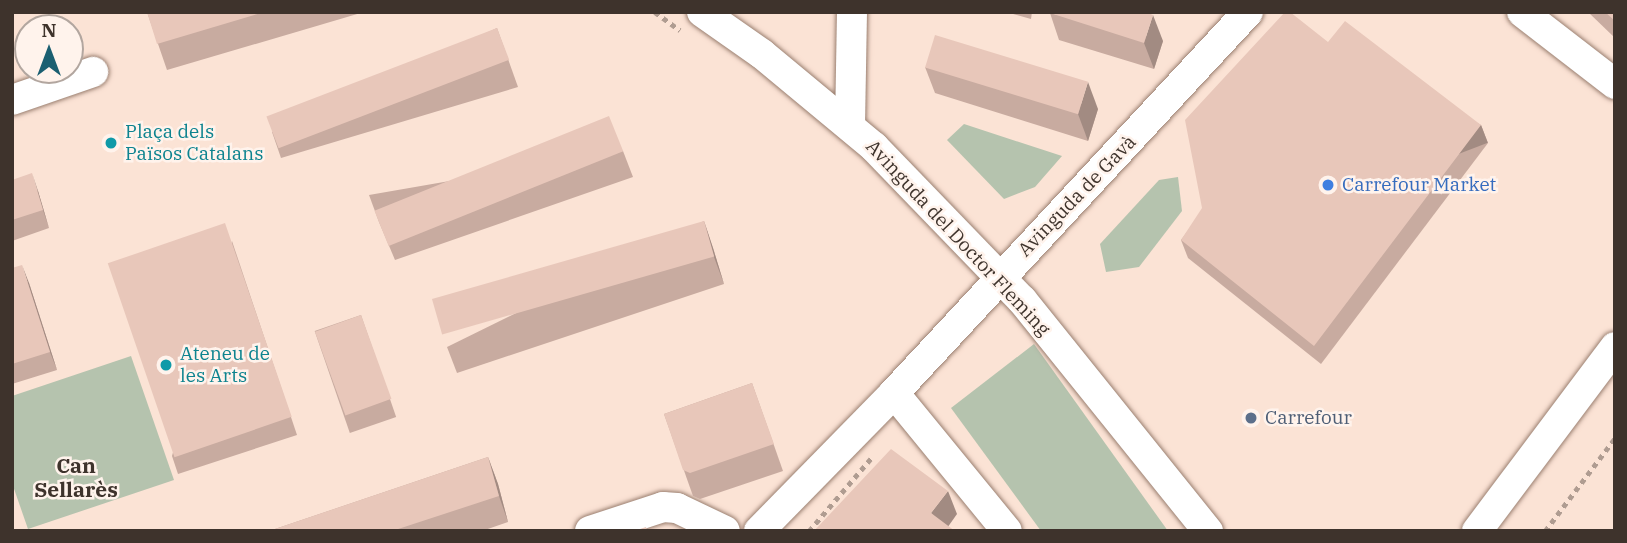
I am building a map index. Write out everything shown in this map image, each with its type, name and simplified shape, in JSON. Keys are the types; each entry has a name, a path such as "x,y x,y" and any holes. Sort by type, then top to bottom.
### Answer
{"street":[{"path":"850,126 852,12"},
{"name":"Avinguda de Gavà","path":"759,531 894,393 1248,12"},
{"path":"1522,12 1615,84"},
{"name":"Avinguda del Doctor Fleming","path":"694,23 850,126 999,277 1208,531"},
{"path":"12,100 93,72"},
{"path":"1477,531 1615,347"},
{"path":"894,393 1007,531"},
{"path":"590,531 663,507 677,508 725,531"}],"path":[{"path":"655,12 694,23"},
{"path":"1545,531 1615,438"}],"green space":[{"path":"964,124 1062,156 1035,187 1004,199 947,140"},
{"path":"1178,177 1182,211 1139,267 1106,272 1100,244 1159,180"},
{"path":"1034,344 1168,531 1041,531 951,408"},
{"path":"131,356 174,480 28,529 12,483 12,396"}],"building":[{"path":"147,12 264,12 157,44"},
{"path":"1050,12 1146,12 1153,15 1144,43"},
{"name":"Carrefour Market","path":"1285,12 1290,12 1328,42 1345,21 1481,125 1314,346 1181,240 1202,208 1185,120"},
{"path":"1605,12 1615,12 1615,21"},
{"path":"497,28 509,60 279,148 266,117"},
{"path":"935,35 1088,82 1078,114 925,68"},
{"path":"609,116 623,151 389,246 374,211"},
{"path":"32,173 43,210 12,220 12,180"},
{"path":"704,221 714,257 442,335 432,299"},
{"path":"225,223 292,417 174,457 108,263"},
{"path":"22,265 50,352 12,364 12,268"},
{"path":"361,315 391,399 345,415 315,332"},
{"path":"752,383 774,444 690,473 683,470 664,414"},
{"path":"891,449 948,491 931,513 955,531 814,531"},
{"path":"488,457 499,496 392,531 269,531"}],"place":[{"name":"Plaça dels Països Catalans","path":"111,143"},
{"name":"Carrefour Market","path":"1328,185"},
{"name":"Ateneu de les Arts","path":"166,365"},
{"name":"Carrefour","path":"1251,418"}],"district":[{"name":"Can Sellarès","path":"76,477"}]}
